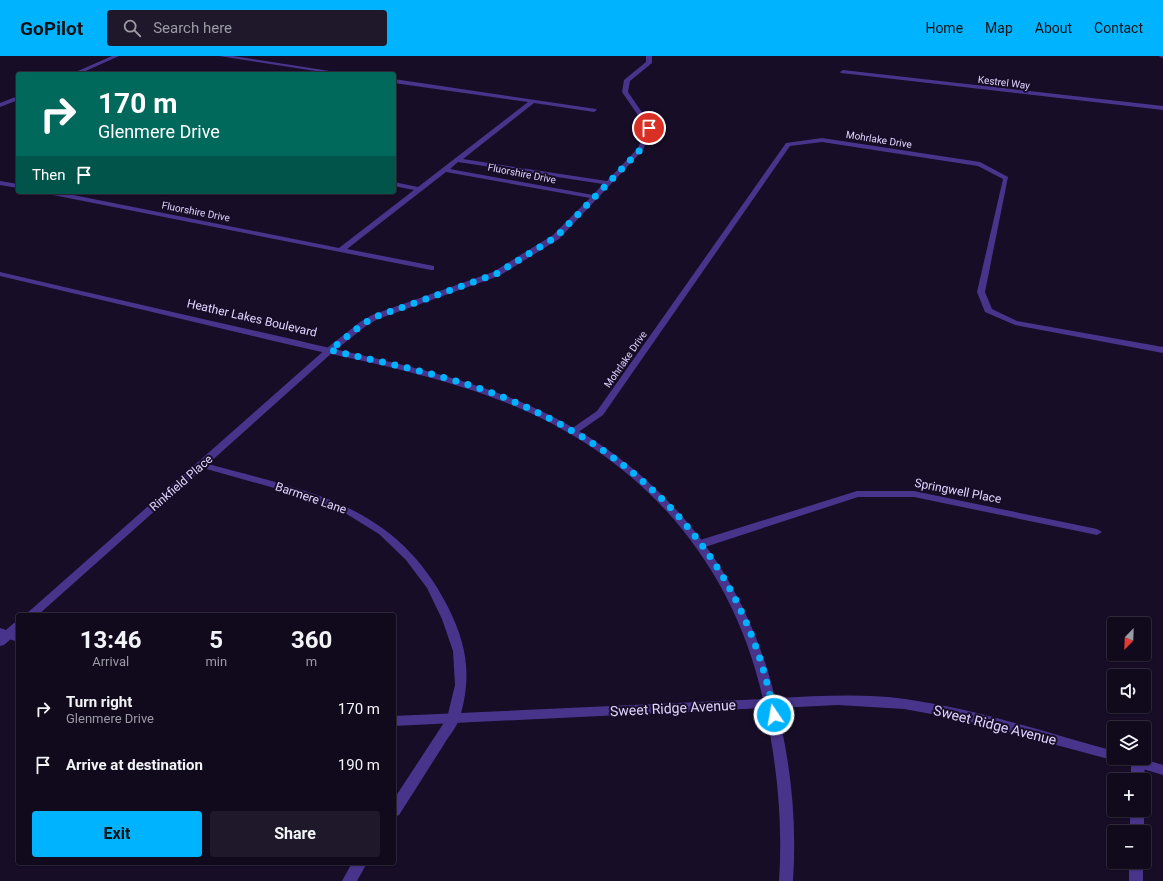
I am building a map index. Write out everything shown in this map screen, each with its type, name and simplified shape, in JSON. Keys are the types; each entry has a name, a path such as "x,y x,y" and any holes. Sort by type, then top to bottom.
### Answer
{"street":[{"path":"79,72 116,56"},
{"path":"222,56 332,72"},
{"name":"Rinkfield Place","path":"33,613 330,350 363,324 375,317 496,274 556,237 641,149 649,128 625,92 627,80 649,63 649,56"},
{"path":"289,70 296,67"},
{"name":"Kestrel Way","path":"842,72 1163,108"},
{"path":"396,81 594,110"},
{"path":"0,106 16,99"},
{"path":"341,250 533,101"},
{"name":"Mohrlake Drive","path":"574,432 600,413 788,144 822,140 980,164 1006,178 981,292 988,310 1015,322 1163,350"},
{"name":"Fluorshire Drive","path":"458,160 608,183"},
{"name":"Fluorshire Drive","path":"445,170 595,197"},
{"path":"527,184 540,173"},
{"path":"0,182 16,186"},
{"path":"396,184 420,189"},
{"name":"Fluorshire Drive","path":"63,194 431,268"},
{"name":"Heather Lakes Boulevard","path":"0,274 438,376 467,385 530,409 574,432 612,456 645,482 676,512 701,544 723,578 741,612 759,658 771,702 783,770 788,812 788,858 786,881"},
{"name":"Barmere Lane","path":"202,465 310,495 349,511 383,532 410,557 432,587 448,619 459,651 461,685 453,719 396,808"},
{"name":"Springwell Place","path":"701,544 857,494 914,494 1097,532"},
{"path":"7,637 16,628"},
{"name":"Sweet Ridge Avenue","path":"396,721 838,700 904,704 959,714 1107,754"},
{"path":"1145,765 1163,770"},
{"path":"349,881 359,865"},
{"path":"1136,869 1136,881"}],"route":[{"path":"649,128 641,149 556,237 496,274 375,317 363,324 330,350 438,376 494,394 519,404 574,432 612,456 645,482 676,512 701,544 723,578 741,612 759,658 774,715"}]}
